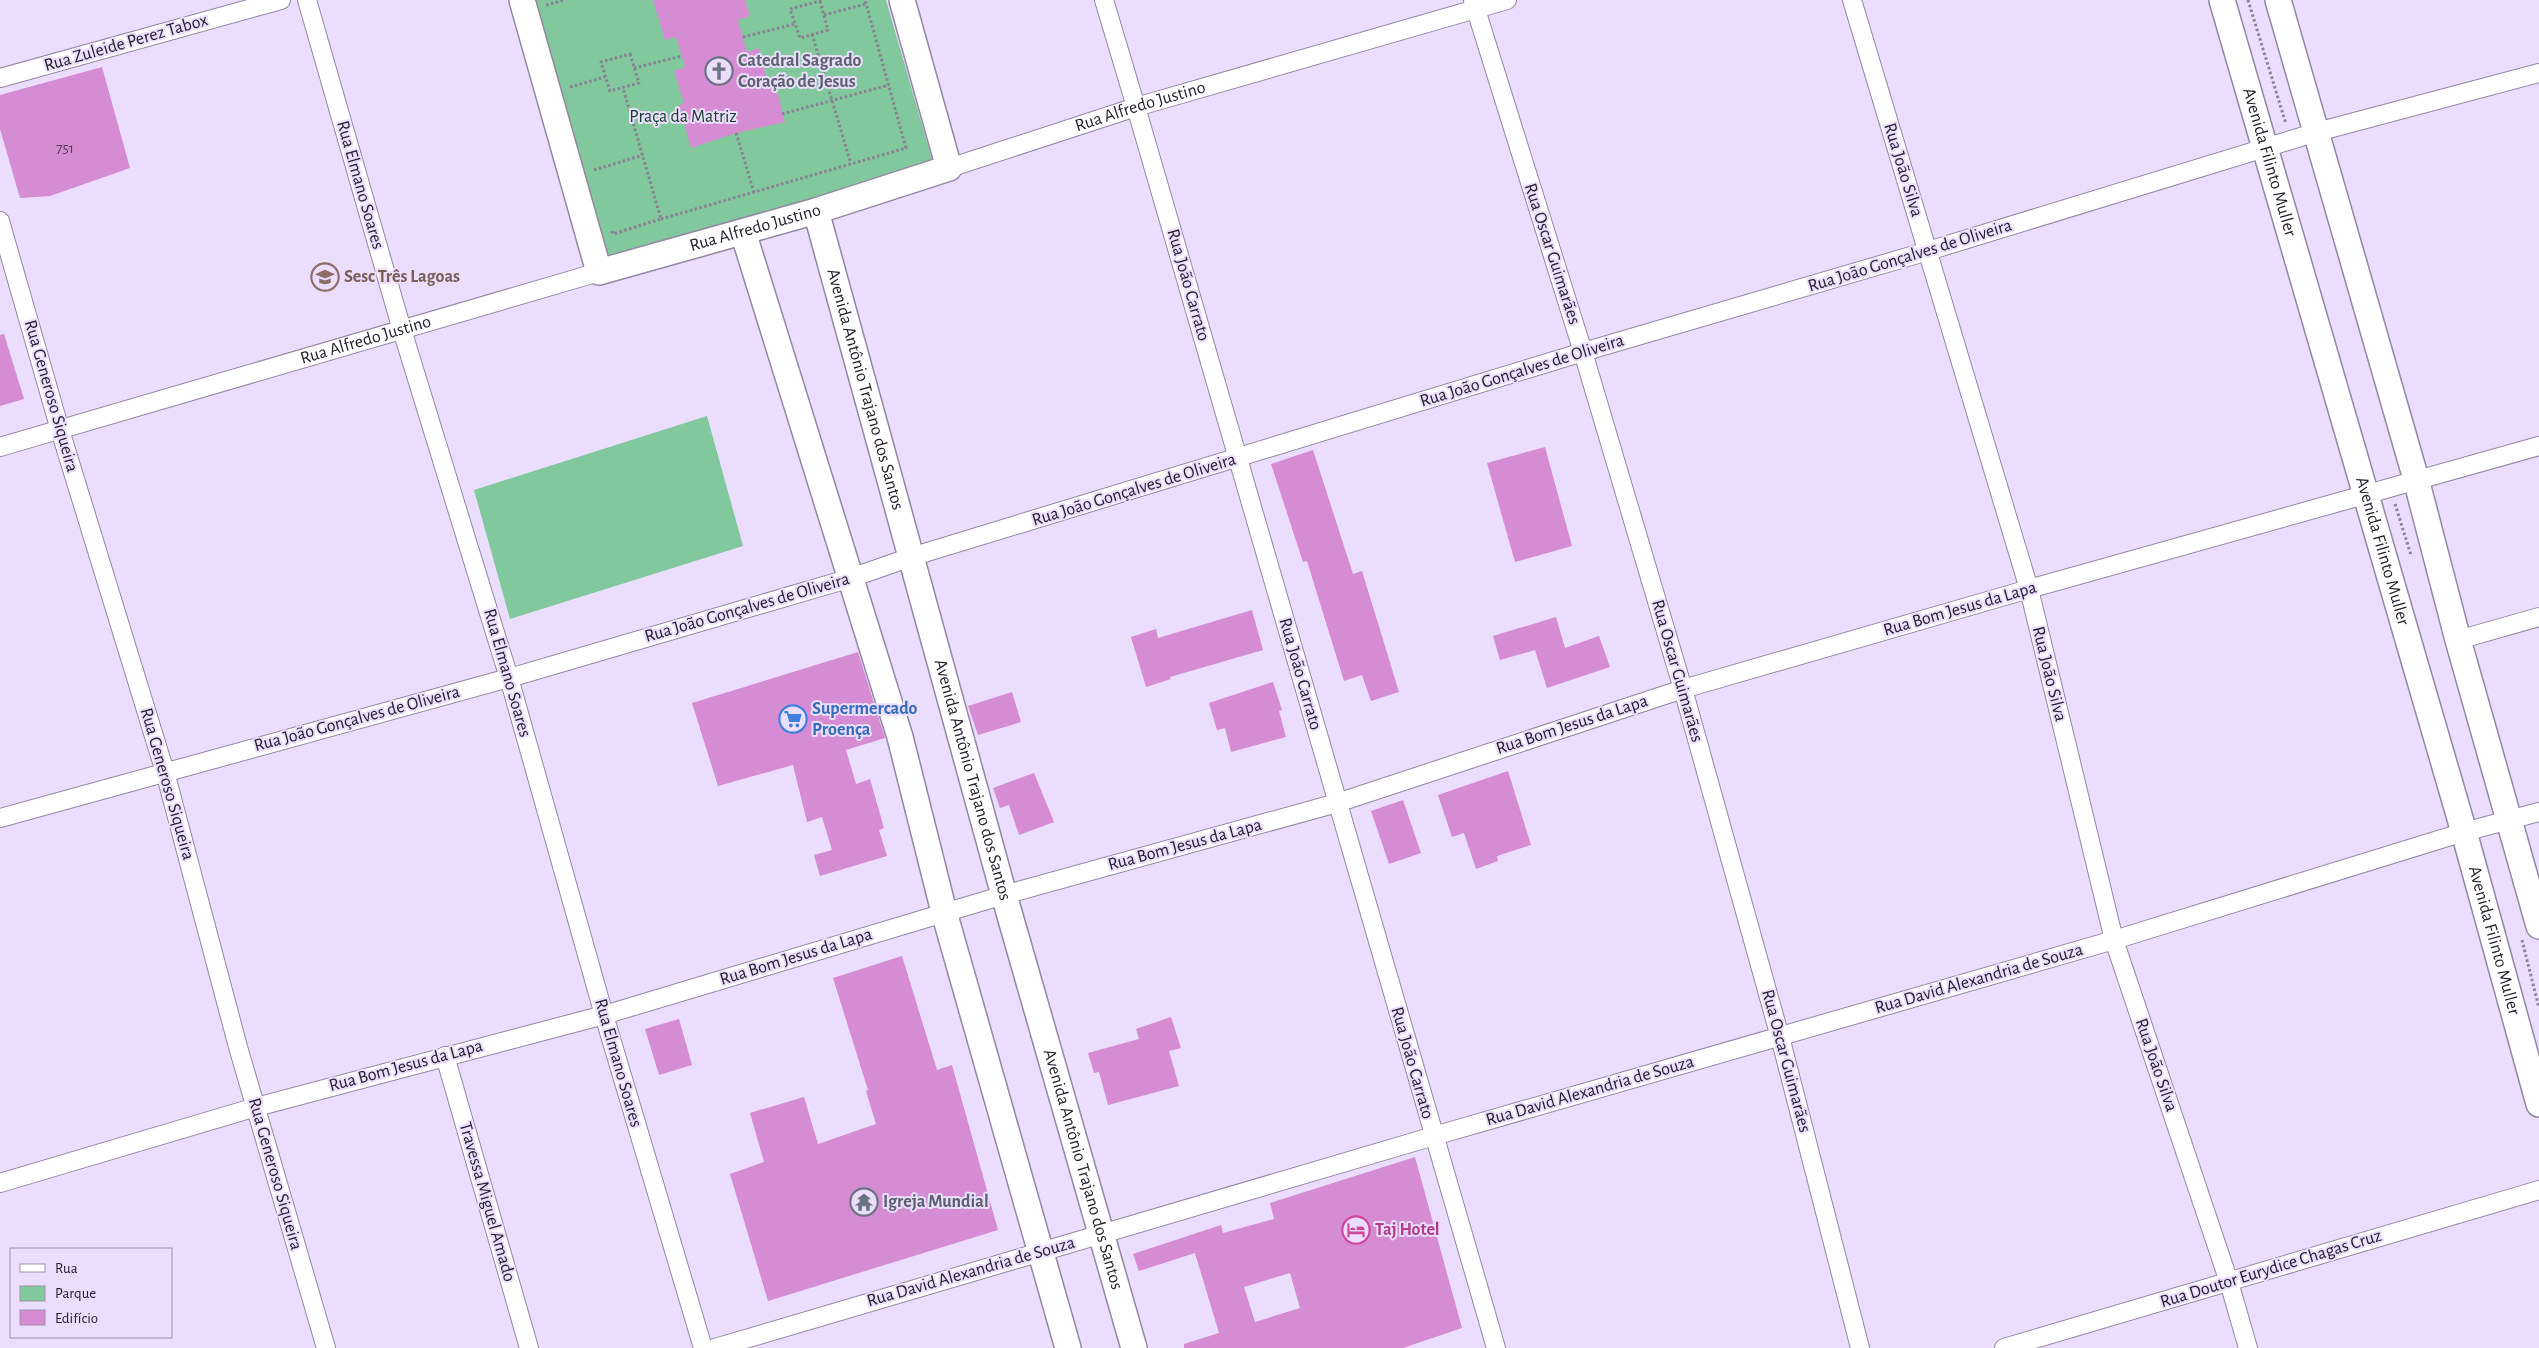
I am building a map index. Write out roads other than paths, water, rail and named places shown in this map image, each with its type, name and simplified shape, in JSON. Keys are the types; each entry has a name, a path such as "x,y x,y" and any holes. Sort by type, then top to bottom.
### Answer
{"main road":[{"path":"522,0 599,272"},
{"path":"902,0 949,168"},
{"name":"Avenida Filinto Muller","path":"2222,0 2464,832 2539,1104"},
{"path":"2278,0 2416,479 2458,640 2539,926"},
{"name":"Rua Alfredo Justino","path":"599,272 816,211 949,168"},
{"name":"Avenida Antônio Trajano dos Santos","path":"816,211 1004,894 1134,1348"},
{"path":"743,232 900,737 944,912 1068,1348"}],"street":[{"name":"Rua Zuleide Perez Tabox","path":"0,78 281,0"},
{"name":"Rua Elmano Soares","path":"307,0 402,330 509,678 604,1015 703,1348"},
{"name":"Rua João Carrato","path":"1104,0 1496,1348"},
{"name":"Rua Alfredo Justino","path":"949,168 1136,106 1474,5 1507,0"},
{"name":"Rua João Silva","path":"1852,0 2029,589 2114,940 2229,1282 2248,1348"},
{"name":"Rua Oscar Guimarães","path":"1474,5 1583,352 1683,689 1780,1037 1860,1348"},
{"path":"2317,132 2539,73"},
{"name":"Rua João Gonçalves de Oliveira","path":"0,818 509,678 851,578 911,557 1238,459 1583,352 1928,251 2317,132"},
{"name":"Rua Generoso Siqueira","path":"0,221 60,430 165,772 256,1107 326,1348"},
{"name":"Rua Alfredo Justino","path":"0,447 599,272"},
{"name":"Rua Bom Jesus da Lapa","path":"0,1183 256,1107 604,1015 1004,894 1337,803 1683,689 2416,479 2539,446"},
{"path":"2458,640 2539,617"},
{"path":"2509,821 2539,812"},
{"name":"Rua David Alexandria de Souza","path":"714,1348 1434,1136 2114,940 2464,832 2509,821"},
{"name":"Travessa Miguel Amado","path":"445,1056 528,1348"},
{"name":"Rua Doutor Eurydice Chagas Cruz","path":"2004,1348 2539,1190"}],"place":[{"name":"Catedral Sagrado Coração de Jesus","path":"719,71"},
{"name":"Sesc Três Lagoas","path":"325,277"},
{"name":"Supermercado Proença","path":"793,719"},
{"name":"Igreja Mundial","path":"864,1202"},
{"name":"Taj Hotel","path":"1356,1230"}],"park label":[{"name":"Praça da Matriz","path":"683,117"}]}
